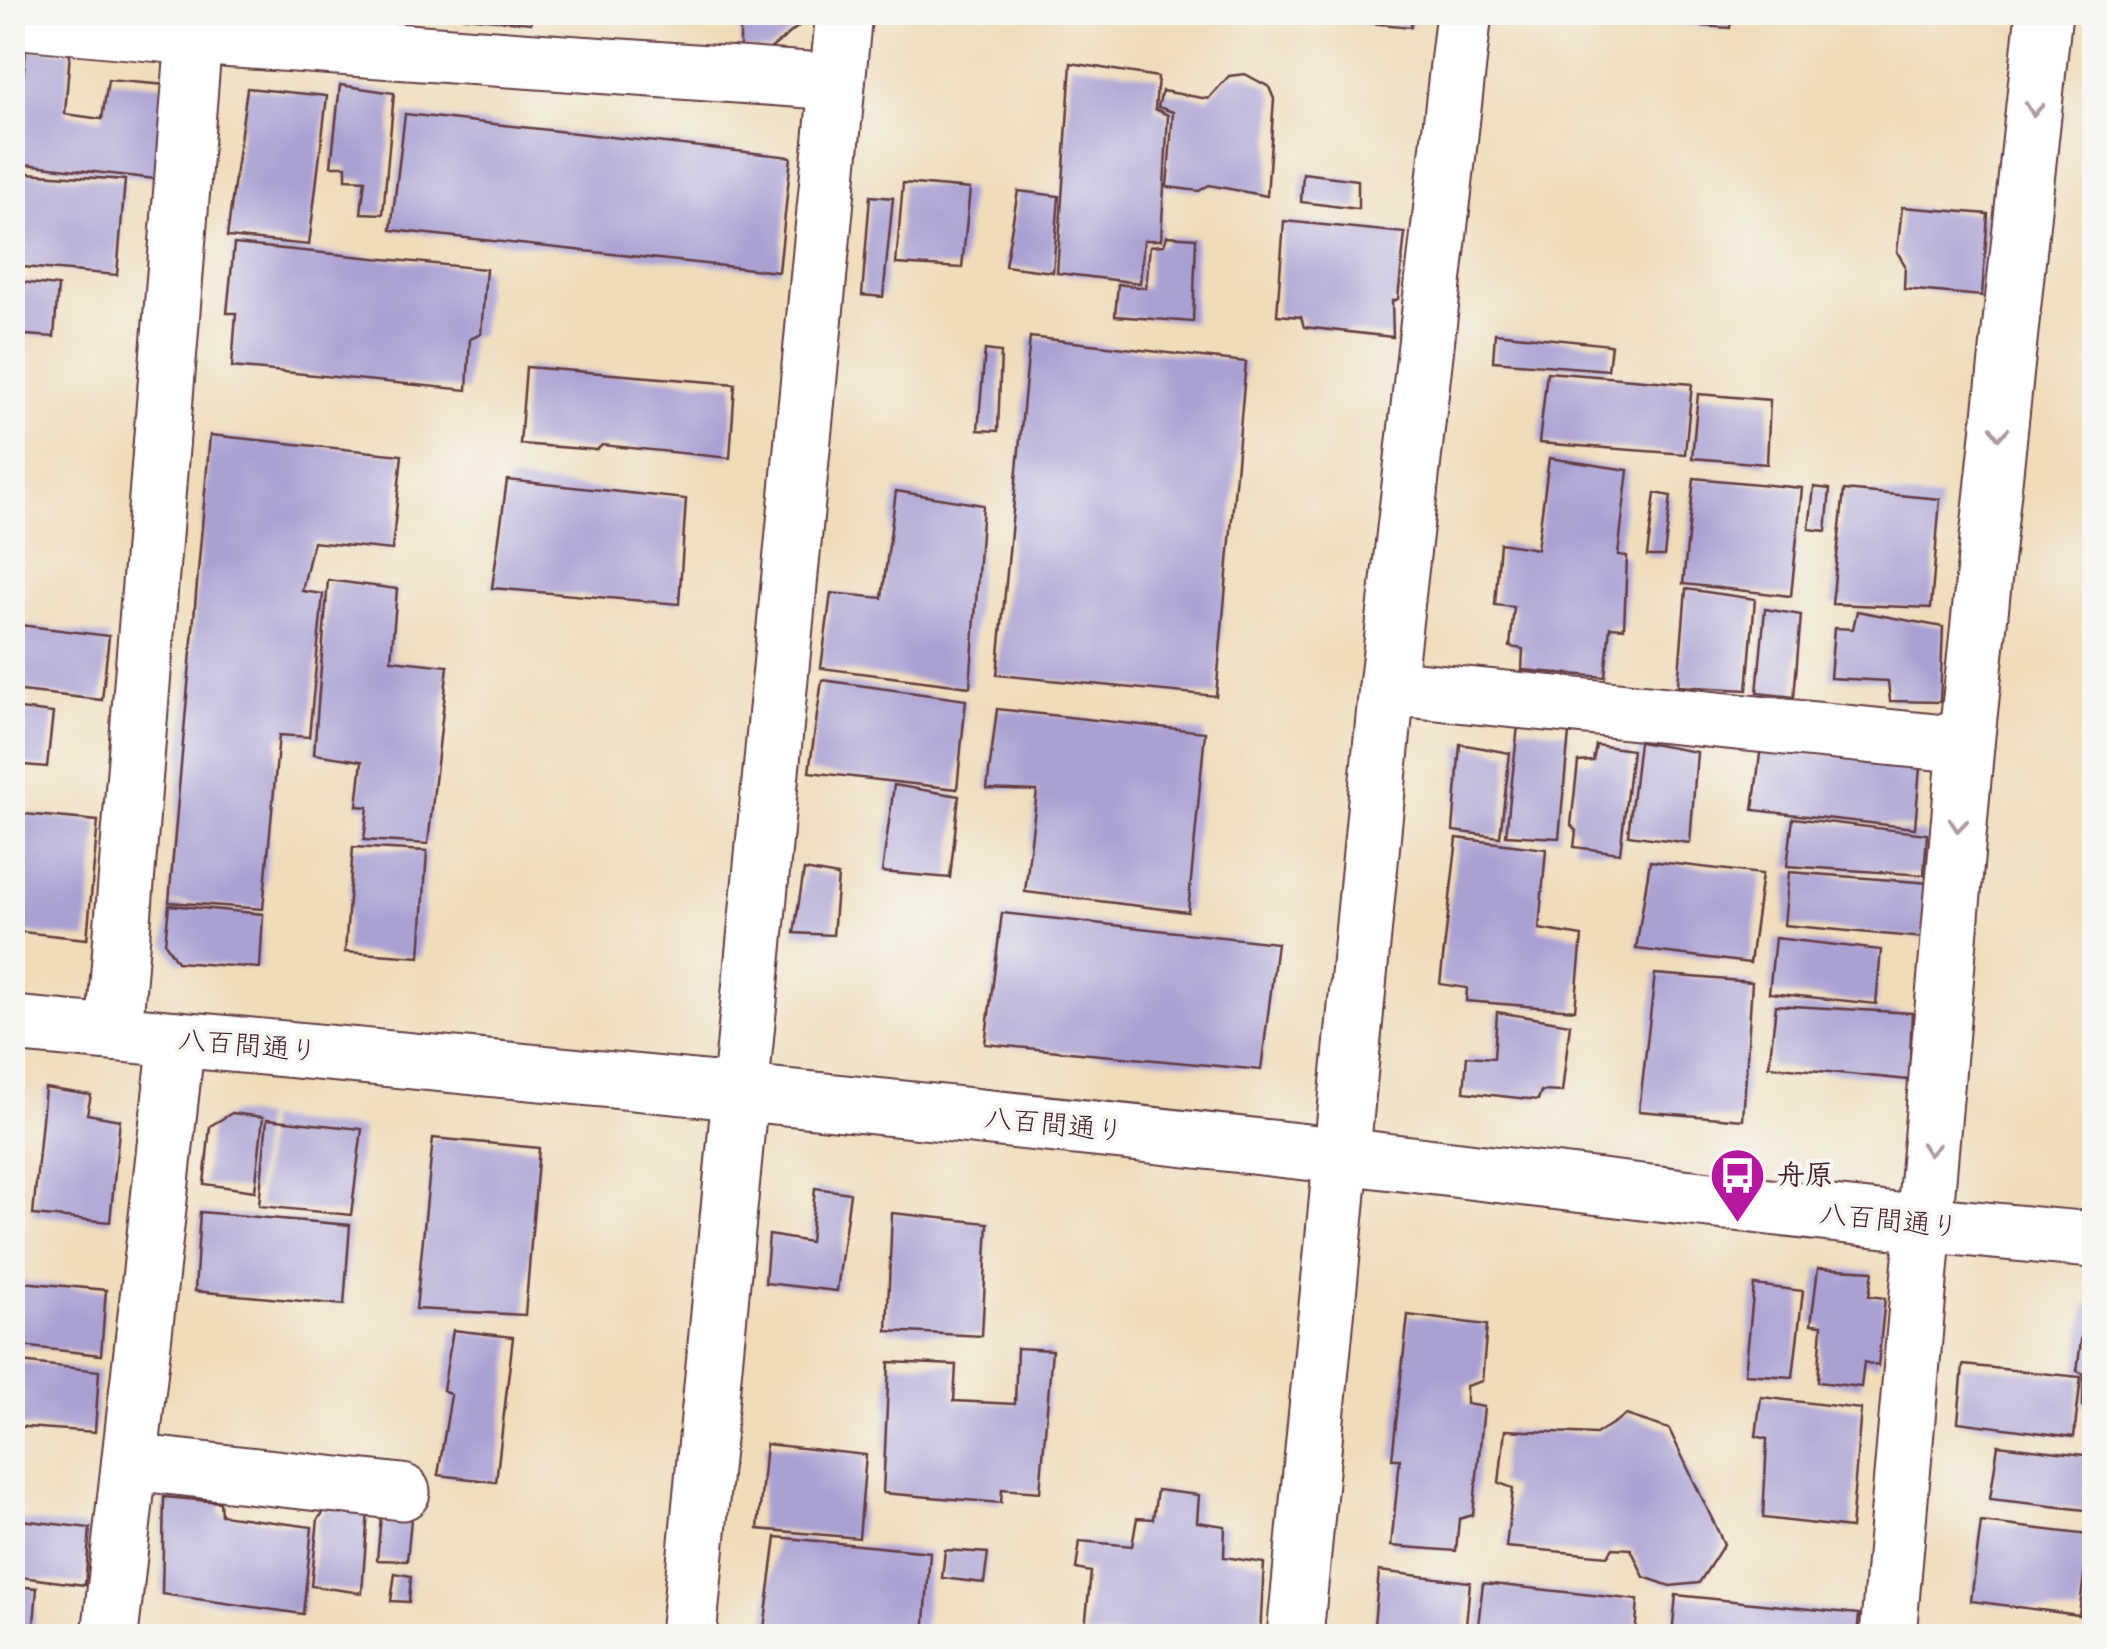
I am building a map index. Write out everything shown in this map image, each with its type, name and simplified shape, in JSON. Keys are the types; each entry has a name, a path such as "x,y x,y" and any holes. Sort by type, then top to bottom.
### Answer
{"street":[{"path":"688,1636 844,12"},
{"path":"1295,1636 1386,687 1464,12"},
{"path":"1888,1636 1966,745 2044,12"},
{"path":"12,20 194,24 837,82"},
{"path":"114,1033 194,24"},
{"path":"1386,687 1966,745"},
{"name":"八百間通り","path":"12,1024 741,1090 1343,1156 1924,1226 2094,1240"},
{"path":"110,1636 177,1039"},
{"path":"130,1462 402,1492"}],"building":[{"path":"532,12 531,23 440,15"},
{"path":"740,12 806,12 805,21 769,50 740,48"},
{"path":"1288,12 1412,12 1411,27"},
{"path":"1688,12 1732,12 1730,28 1687,25"},
{"path":"26,48 70,52 65,114 102,119 108,80 166,85 156,179 15,163"},
{"path":"1071,63 1158,77 1155,109 1168,115 1161,240 1144,240 1140,283 1057,273"},
{"path":"1245,74 1269,87 1274,99 1267,196 1209,185 1199,191 1167,187 1173,112 1158,107 1162,91 1208,99 1229,76"},
{"path":"340,85 394,93 383,214 361,213 365,180 346,179 346,166 331,166"},
{"path":"247,88 327,96 309,245 227,237"},
{"path":"405,114 791,157 779,272 391,230"},
{"path":"12,172 125,180 117,275 12,266"},
{"path":"1303,173 1358,180 1358,209 1301,202"},
{"path":"903,183 970,189 962,268 896,264"},
{"path":"1018,191 1059,196 1053,272 1005,266"},
{"path":"870,196 893,198 883,297 862,295"},
{"path":"1902,207 1988,214 1982,296 1904,289 1905,265 1897,252"},
{"path":"1284,221 1405,233 1398,299 1392,301 1393,337 1304,327 1301,317 1277,315"},
{"path":"1167,236 1196,238 1193,322 1115,316 1118,284 1146,288 1150,246 1164,245"},
{"path":"234,244 486,269 481,334 470,339 467,390 232,367 236,313 227,313"},
{"path":"12,281 58,286 54,337 12,334"},
{"path":"1495,333 1611,345 1608,370 1493,361"},
{"path":"1030,337 1246,362 1216,696 997,675"},
{"path":"985,350 1001,352 998,431 978,430"},
{"path":"526,367 735,384 730,458 602,445 597,450 520,444"},
{"path":"1547,372 1692,384 1685,454 1539,443"},
{"path":"1698,394 1770,400 1767,464 1692,458"},
{"path":"210,435 402,455 392,550 313,542 302,591 323,594 309,737 279,735 263,909 169,902"},
{"path":"1549,458 1628,470 1618,555 1627,556 1624,628 1610,627 1605,677 1522,670 1523,649 1510,647 1514,607 1495,605 1500,543 1537,549"},
{"path":"1694,478 1802,488 1791,596 1683,584"},
{"path":"507,480 686,499 679,604 492,588"},
{"path":"1814,487 1830,489 1826,531 1809,529"},
{"path":"1844,490 1940,499 1931,608 1832,604"},
{"path":"896,491 983,505 970,687 821,668 831,593 882,598"},
{"path":"1655,493 1671,496 1664,556 1647,556"},
{"path":"328,580 397,589 391,660 448,666 428,844 364,840 368,807 357,806 362,761 314,754"},
{"path":"1686,589 1755,599 1747,690 1678,686"},
{"path":"1765,609 1801,615 1794,697 1757,693"},
{"path":"1857,611 1943,627 1940,702 1890,701 1888,681 1830,678 1834,628 1853,629"},
{"path":"12,624 109,636 102,700 12,690"},
{"path":"822,680 966,700 957,789 809,772"},
{"path":"12,708 53,713 47,767 12,764"},
{"path":"997,709 1205,732 1188,912 1025,892 1037,791 987,789"},
{"path":"1518,726 1569,733 1559,838 1506,835"},
{"path":"1639,742 1697,752 1690,843 1628,835"},
{"path":"1460,744 1510,753 1500,837 1453,831"},
{"path":"1596,745 1632,750 1620,853 1574,847 1576,831 1571,825 1578,762 1593,761"},
{"path":"1761,746 1920,767 1915,828 1753,810"},
{"path":"894,785 959,796 950,878 882,872"},
{"path":"24,814 98,821 87,939 12,931"},
{"path":"1793,818 1927,834 1924,875 1787,866"},
{"path":"1457,838 1546,849 1539,929 1582,936 1575,1010 1466,1001 1467,988 1440,984"},
{"path":"353,847 427,851 420,957 345,952"},
{"path":"1650,861 1762,874 1750,963 1636,949"},
{"path":"804,870 838,876 833,935 794,933"},
{"path":"1789,872 1930,883 1924,938 1784,925"},
{"path":"169,905 263,914 260,968 177,962 165,943"},
{"path":"1002,913 1277,943 1261,1070 985,1044"},
{"path":"1775,938 1881,950 1876,1004 1769,993"},
{"path":"1655,974 1752,982 1743,1120 1639,1111"},
{"path":"1776,1005 1912,1013 1909,1080 1769,1066"},
{"path":"1497,1012 1570,1024 1562,1092 1541,1091 1538,1100 1464,1092 1467,1056 1494,1058"},
{"path":"45,1088 91,1095 87,1114 120,1120 110,1222 33,1215"},
{"path":"232,1113 263,1117 255,1191 204,1184 210,1126"},
{"path":"267,1119 362,1129 351,1215 259,1206"},
{"path":"433,1138 539,1148 525,1315 416,1309"},
{"path":"815,1188 850,1193 837,1291 765,1283 769,1235 810,1242"},
{"path":"200,1212 350,1225 344,1305 195,1291"},
{"path":"892,1213 988,1223 982,1336 887,1331"},
{"path":"1818,1268 1873,1271 1869,1296 1885,1298 1878,1366 1864,1362 1861,1387 1818,1382 1822,1325 1811,1324"},
{"path":"12,1281 106,1290 101,1355 12,1345"},
{"path":"1754,1285 1803,1291 1793,1377 1745,1374"},
{"path":"2086,1304 2094,1305 2094,1408 2083,1406 2084,1374 2077,1371"},
{"path":"1408,1315 1487,1325 1482,1381 1466,1386 1466,1404 1484,1407 1473,1515 1459,1519 1456,1551 1391,1546 1400,1459 1392,1459"},
{"path":"453,1330 513,1337 496,1482 438,1475 451,1395 443,1390"},
{"path":"1017,1348 1052,1350 1040,1492 1002,1489 1001,1503 883,1493 889,1362 956,1365 954,1401 1015,1404"},
{"path":"12,1361 99,1371 95,1432 12,1426"},
{"path":"1963,1365 2081,1377 2074,1437 1958,1422"},
{"path":"1761,1397 1861,1409 1851,1528 1763,1518 1767,1439 1756,1436"},
{"path":"1626,1415 1669,1429 1724,1544 1699,1583 1670,1586 1644,1577 1631,1549 1613,1548 1608,1556 1506,1547 1513,1488 1499,1483 1505,1430 1596,1434"},
{"path":"766,1444 866,1455 859,1538 758,1529"},
{"path":"1998,1445 2094,1456 2094,1511 1990,1499"},
{"path":"1157,1490 1199,1495 1197,1522 1225,1526 1224,1557 1264,1563 1260,1636 1084,1636 1091,1572 1076,1569 1080,1541 1132,1546 1137,1518 1153,1519"},
{"path":"164,1497 220,1502 221,1515 312,1527 303,1614 162,1594"},
{"path":"327,1508 368,1511 362,1593 311,1586 318,1519"},
{"path":"381,1516 411,1519 407,1561 377,1560"},
{"path":"12,1519 90,1528 85,1585 12,1576"},
{"path":"1981,1522 2089,1535 2079,1615 1971,1601"},
{"path":"776,1537 930,1552 924,1636 764,1629"},
{"path":"945,1550 988,1553 984,1583 942,1578"},
{"path":"1379,1571 1470,1582 1465,1636 1373,1636"},
{"path":"395,1573 411,1576 409,1602 391,1601"},
{"path":"1483,1583 1638,1600 1635,1636 1477,1634"},
{"path":"12,1586 37,1588 33,1636 12,1636"},
{"path":"1676,1595 1859,1614 1857,1636 1672,1635"}],"place":[{"name":"舟原","path":"1738,1224"}]}
